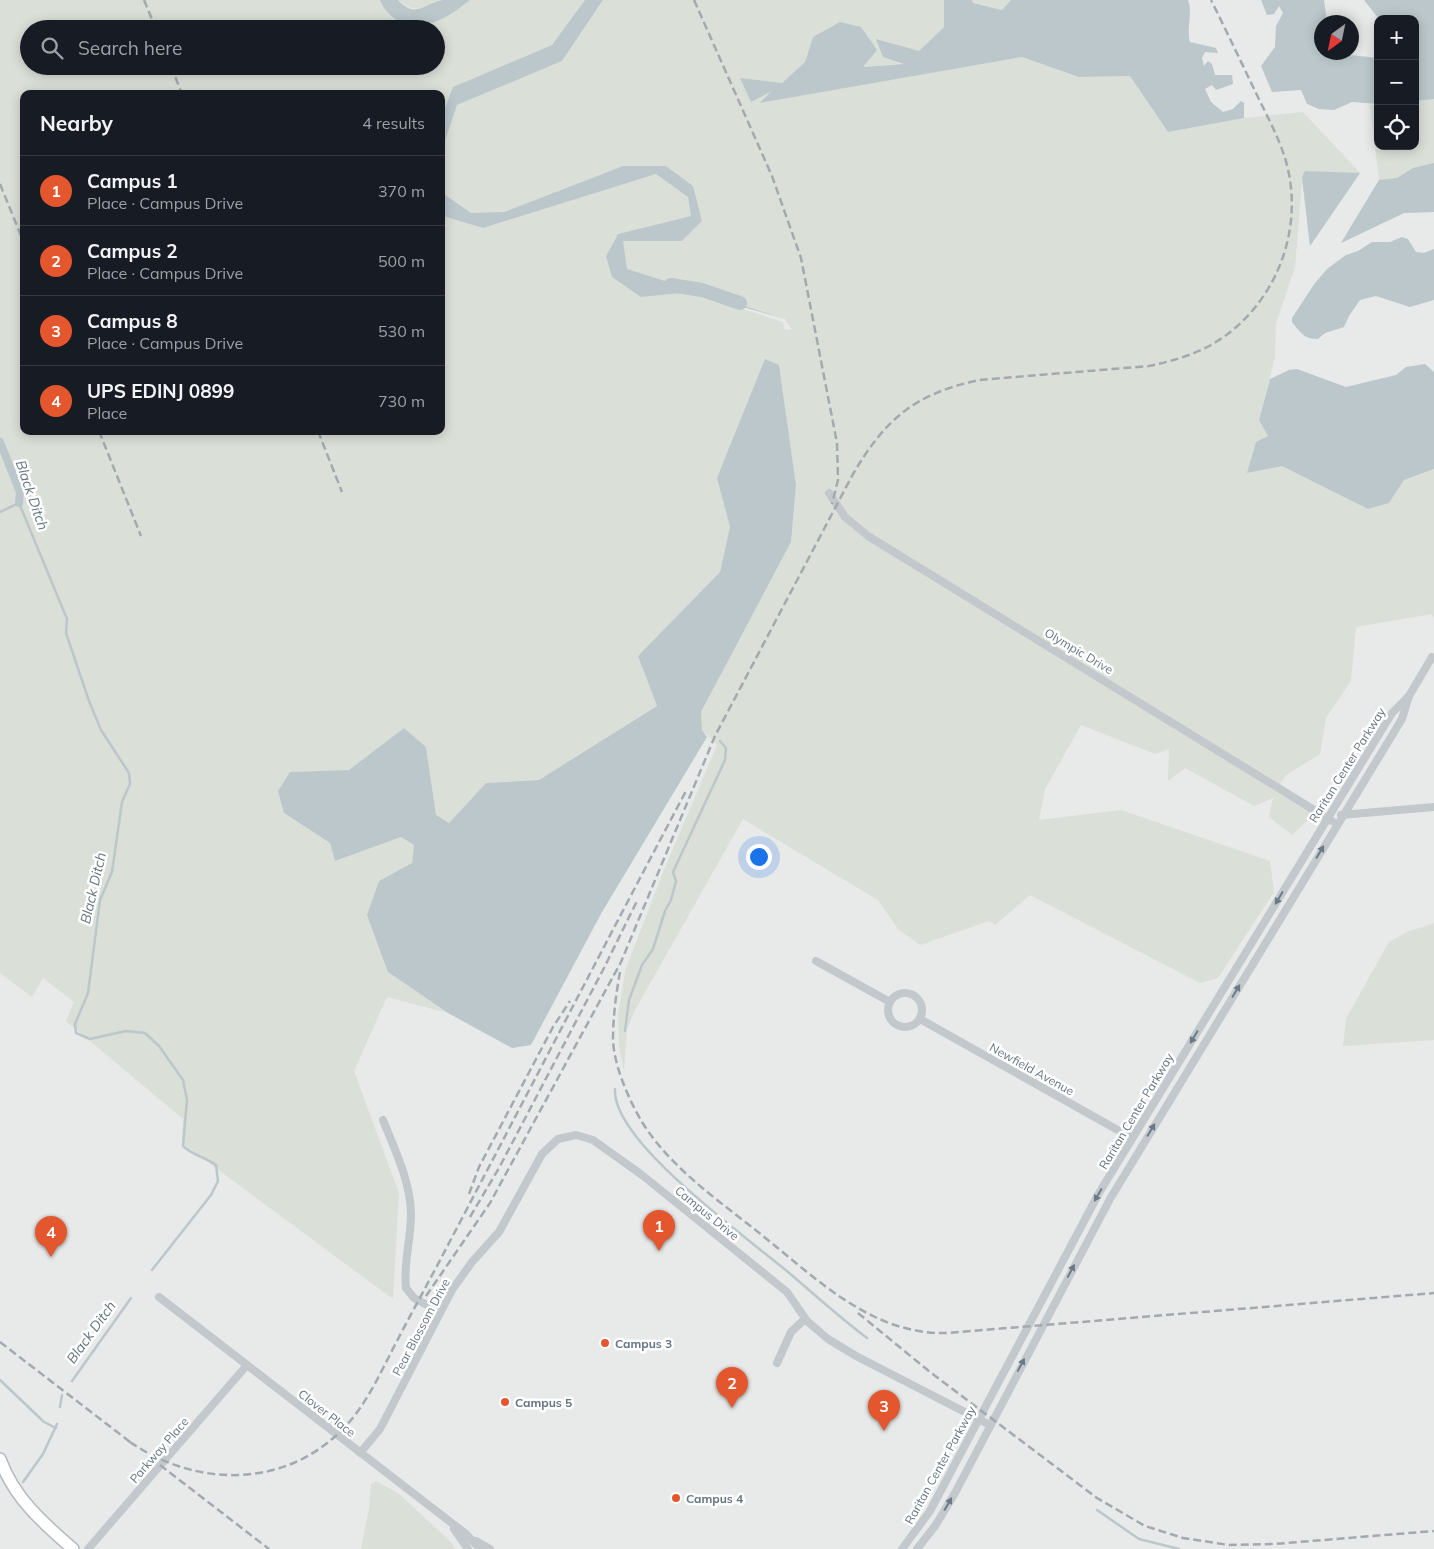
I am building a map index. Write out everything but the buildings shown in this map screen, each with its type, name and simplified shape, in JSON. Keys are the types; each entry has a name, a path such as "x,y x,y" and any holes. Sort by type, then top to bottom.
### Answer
{"main road":[{"path":"0,1459 11,1484 24,1503 43,1523 73,1549"}],"street":[{"name":"Olympic Drive","path":"829,492 845,517 868,536 1337,825"},
{"name":"Raritan Center Parkway","path":"917,1549 948,1504 1110,1199 1402,719 1409,696 1432,657"},
{"name":"Raritan Center Parkway","path":"902,1549 924,1521 1086,1216 1132,1138 1392,713 1409,696"},
{"path":"1328,818 1434,807"},
{"path":"816,960 890,1002"},
{"path":"902,993 915,995 922,1006 920,1019 910,1027 896,1025 888,1014 890,1002 902,993"},
{"name":"Newfield Avenue","path":"920,1019 1132,1138"},
{"path":"383,1120 410,1202 411,1222 406,1288 414,1298 440,1312"},
{"name":"Campus Drive","path":"584,1136 642,1174 787,1292 805,1319 828,1339 852,1354 990,1425"},
{"name":"Pear Blossom Drive","path":"360,1453 380,1429 452,1290 472,1262 500,1232 544,1151 562,1137 584,1136"},
{"name":"Clover Place","path":"159,1296 466,1534 480,1549"},
{"path":"777,1363 791,1332 805,1319"},
{"name":"Parkway Place","path":"88,1549 247,1365"},
{"path":"435,1510 461,1537 468,1549"},
{"path":"466,1534 490,1549"}],"shaded area":[{"path":"0,0 1434,0 1434,1549 0,1549"},
{"path":"0,0 380,0 382,6 392,18 470,0 585,0 552,45 453,87 445,108 445,90 20,90 20,435 445,435 445,216 483,228 656,174 689,197 691,216 618,234 606,256 641,297 690,292 738,305 746,310 783,322 784,329 792,330 785,319 626,269 622,241 682,241 702,221 692,186 666,166 623,166 504,212 471,214 445,196 445,141 457,105 562,61 603,0 944,0 944,27 919,52 877,39 906,63 863,67 813,37 805,62 782,83 740,78 751,101 774,89 760,102 1022,57 1079,77 1130,76 1168,132 1244,118 1303,112 1360,173 1310,246 1302,181 1295,267 1276,323 1275,357 1259,420 1268,436 1247,473 1282,465 1368,509 1389,503 1404,480 1434,469 1434,618 1432,614 1356,627 1351,681 1326,718 1320,754 1286,775 1280,784 1319,809 1292,835 1269,817 1273,798 1254,806 1185,768 1168,781 1169,749 1155,754 1081,725 1045,789 1039,820 1121,810 1270,861 1274,892 1218,978 1200,983 1030,895 995,925 989,921 920,945 898,929 878,900 743,819 635,1010 627,1029 624,1071 619,1047 618,1014 626,968 664,870 717,745 702,730 701,712 791,542 796,485 779,366 717,478 730,527 720,572 638,656 657,706 539,780 486,783 449,823 436,816 426,747 404,728 349,770 290,772 284,813 330,843 335,861 401,837 414,845 412,863 379,881 388,972 448,1013 387,997 354,1071 399,1193 393,1299 182,1143 183,1119 66,1021 74,1002 43,978 32,997 0,973"},
{"path":"380,0 398,0 410,9 420,9 442,0 470,0 454,12 438,20 396,20"},
{"path":"398,0 441,0 424,7 413,8"},
{"path":"585,0 603,0 562,61 457,105 445,141 445,108 453,87 552,45"},
{"path":"944,0 972,0 973,3 1002,10 1011,0 1188,0 1190,10 1190,42 1216,48 1218,53 1205,52 1202,58 1204,66 1208,61 1212,64 1215,75 1232,75 1233,84 1216,90 1212,85 1205,89 1211,102 1223,112 1233,109 1241,101 1244,103 1244,118 1168,132 1130,76 1079,77 1022,57 759,103 772,91 751,102 740,78 782,83 805,62 813,37 840,22 861,27 877,50 863,67 904,64 883,57 876,39 919,51 944,27"},
{"path":"972,0 1011,0 1002,10 973,3"},
{"path":"1261,0 1324,0 1326,15 1314,15 1314,60 1359,60 1359,56 1374,58 1374,104 1352,102 1334,110 1319,109 1307,104 1301,90 1272,92 1261,66 1275,47 1276,26 1283,13 1279,6 1274,14 1267,15"},
{"path":"1364,0 1434,0 1434,99 1419,101 1419,15 1376,15"},
{"path":"1434,99 1434,212 1404,213 1341,243 1379,180 1375,150 1419,150 1419,101"},
{"path":"1374,104 1374,138 1370,105"},
{"path":"1434,163 1434,212 1404,213 1341,243 1379,180 1397,178 1413,168"},
{"path":"623,166 666,166 693,186 702,221 682,241 623,241 627,269 785,319 691,292 641,297 612,277 606,256 618,234 691,216 688,197 656,174 483,228 446,217 445,195 471,213 504,212"},
{"path":"1305,171 1360,173 1310,246 1302,177"},
{"path":"1402,237 1408,239 1416,252 1424,253 1434,249 1434,300 1410,307 1376,296 1360,300 1344,327 1325,333 1318,339 1306,337 1300,332 1292,322 1292,318 1315,283 1327,269 1346,255 1358,251 1372,242 1390,242"},
{"path":"765,359 779,365 796,485 791,542 701,712 702,730 707,737 602,912 531,1045 512,1048 448,1013 388,972 367,915 379,881 412,863 414,845 401,837 335,861 330,843 284,813 278,791 290,772 349,770 404,728 426,747 436,815 449,823 486,783 539,780 657,706 638,656 720,572 730,527 717,478"},
{"path":"1425,364 1434,372 1434,469 1404,480 1389,503 1368,509 1282,466 1247,473 1256,442 1268,436 1259,420 1270,379 1289,370 1297,369 1346,387 1396,375 1406,367"},
{"path":"1434,923 1434,1040 1343,1046 1346,1019 1389,942 1407,932"},
{"path":"376,1481 399,1494 452,1543 455,1549 361,1549 369,1509 371,1484"}],"waterway":[{"path":"671,285 702,290 740,303"},
{"name":"Black Ditch","path":"0,442 20,492 19,503"},
{"name":"Black Ditch","path":"0,512 19,503 67,619 66,633 89,701 101,730 129,773 130,784 122,802 112,872 100,900 88,993 75,1024 76,1033 90,1039 126,1031 145,1033 159,1046 183,1080 187,1100 183,1146 216,1165 218,1181 211,1195 152,1270"},
{"path":"625,1031 629,1000 642,965 653,949 665,911 671,900 676,881 673,872 725,760 726,748 720,741"},
{"path":"615,1089 620,1110 635,1135 685,1188 867,1338"},
{"name":"Black Ditch","path":"72,1381 131,1298"},
{"path":"0,1380 44,1422 56,1428"},
{"name":"Black Ditch","path":"60,1407 62,1395"},
{"name":"Black Ditch","path":"23,1482 43,1454 57,1424"},
{"path":"1097,1510 1139,1539 1179,1549"}],"railway":[{"path":"144,0 152,20"},
{"path":"694,0 772,176 801,258 837,443 838,480 832,504"},
{"path":"426,1296 490,1203 621,962 715,736 853,474 865,454 890,423 920,401 937,393 979,380 1149,366 1192,354 1208,347 1237,326 1255,307 1270,285 1281,262 1288,237 1292,211 1291,184 1285,158 1276,134 1211,0"},
{"path":"175,75 180,90"},
{"path":"0,184 20,233"},
{"path":"101,435 141,536"},
{"path":"320,435 342,492"},
{"path":"130,1442 154,1456 179,1466 205,1473 231,1475 258,1473 283,1467 308,1456 331,1440 352,1419 376,1381 686,791"},
{"path":"470,1217 499,1168 637,901"},
{"path":"620,972 613,1031 616,1061 632,1104 654,1139 667,1155 698,1184 816,1279 858,1308 890,1323 918,1331 947,1333 1434,1293"},
{"path":"469,1194 479,1167 553,1027 570,1001"},
{"path":"858,1313 930,1372 1097,1498 1145,1526 1183,1538 1229,1545 1274,1544 1434,1531"},
{"path":"0,1342 134,1445"},
{"path":"160,1465 269,1549"}],"place":[{"name":"Campus 1","path":"659,1251"},
{"name":"UPS EDINJ 0899","path":"51,1257"},
{"name":"Campus 3","path":"605,1343"},
{"name":"Campus 5","path":"505,1402"},
{"name":"Campus 2","path":"732,1408"},
{"name":"Campus 8","path":"884,1431"},
{"name":"Campus 4","path":"676,1498"}]}
